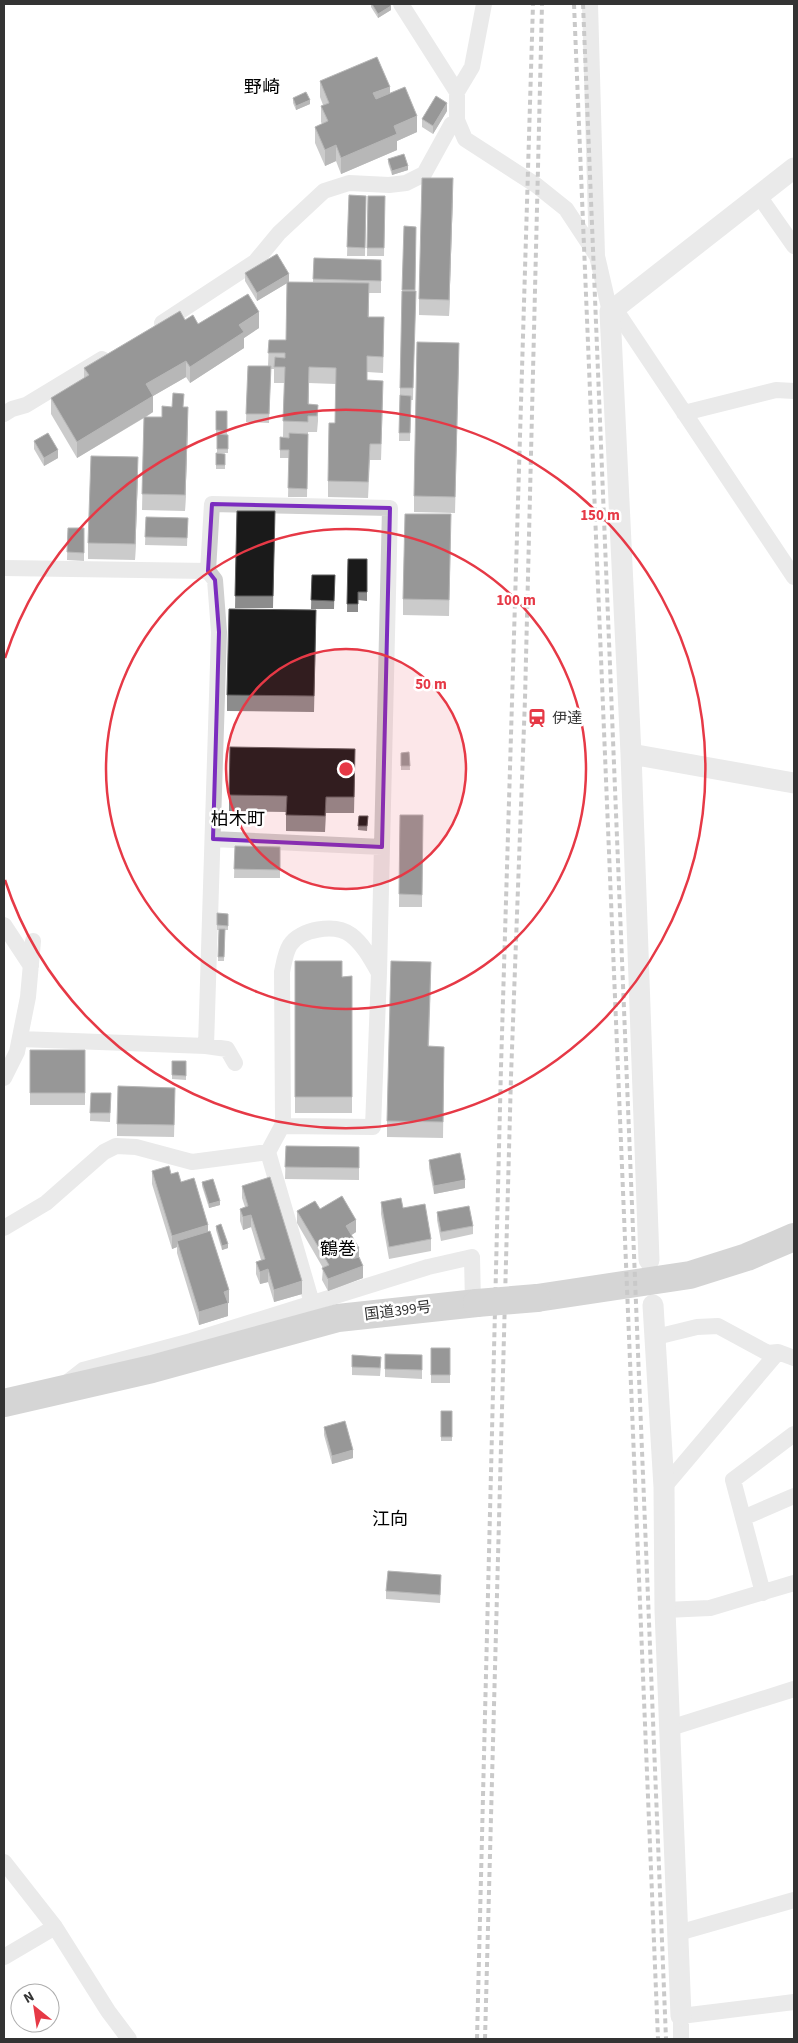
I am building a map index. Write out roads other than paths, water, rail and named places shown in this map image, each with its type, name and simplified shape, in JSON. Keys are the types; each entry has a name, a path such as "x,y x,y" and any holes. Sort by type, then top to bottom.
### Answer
{"highway":[{"name":"国道399号","path":"4,1403 152,1368 338,1318 537,1298 690,1275 747,1257 794,1236"}],"street":[{"path":"401,4 457,92"},
{"path":"484,4 472,67 457,92 457,120 465,139 536,185 566,209 597,256"},
{"path":"590,4 597,256 613,310 649,1260"},
{"path":"151,330 255,262 279,233 324,191 349,183 389,185 406,183 424,174 451,125 457,120"},
{"path":"613,310 794,168"},
{"path":"759,196 794,246"},
{"path":"613,310 794,577"},
{"path":"4,414 12,408 26,405 117,350"},
{"path":"684,413 776,390 794,391"},
{"path":"206,1046 219,632 215,580 208,571 212,504 390,508 379,974 373,1127 282,1126"},
{"path":"4,568 208,571"},
{"path":"631,754 794,783"},
{"path":"213,840 382,847"},
{"path":"4,925 31,966"},
{"path":"312,1303 268,1152 282,1126 282,972 290,944 300,937 316,931 332,929 344,931 362,946 379,974"},
{"path":"4,1078 17,1052 20,1039 28,997 33,941"},
{"path":"20,1039 206,1046 227,1049 235,1063"},
{"path":"4,1228 46,1203 104,1152 116,1146 136,1147 192,1162 268,1152"},
{"path":"55,1391 83,1370 191,1341 428,1267 472,1257 475,1303"},
{"path":"653,1305 664,1487 665,1610 681,2039"},
{"path":"656,1337 697,1327 718,1326 768,1353 778,1352 794,1358"},
{"path":"664,1487 778,1352"},
{"path":"763,1593 733,1480 794,1434"},
{"path":"743,1518 794,1496"},
{"path":"665,1610 710,1608 794,1584"},
{"path":"670,1728 794,1689"},
{"path":"4,1862 55,1927 108,2011 129,2039"},
{"path":"678,1933 794,1900"},
{"path":"4,1957 55,1927"},
{"path":"681,2016 794,2002"}],"railway":[{"path":"477,2039 501,1067 533,4"},
{"path":"485,2039 511,1076 525,699 542,4"},
{"path":"574,4 658,2039"},
{"path":"583,4 666,2039"}],"place":[{"name":"伊達","path":"537,718"}],"district":[{"name":"野崎","path":"262,87"},
{"name":"柏木町","path":"238,819"},
{"name":"鶴巻","path":"338,1249"},
{"name":"江向","path":"390,1519"}]}
